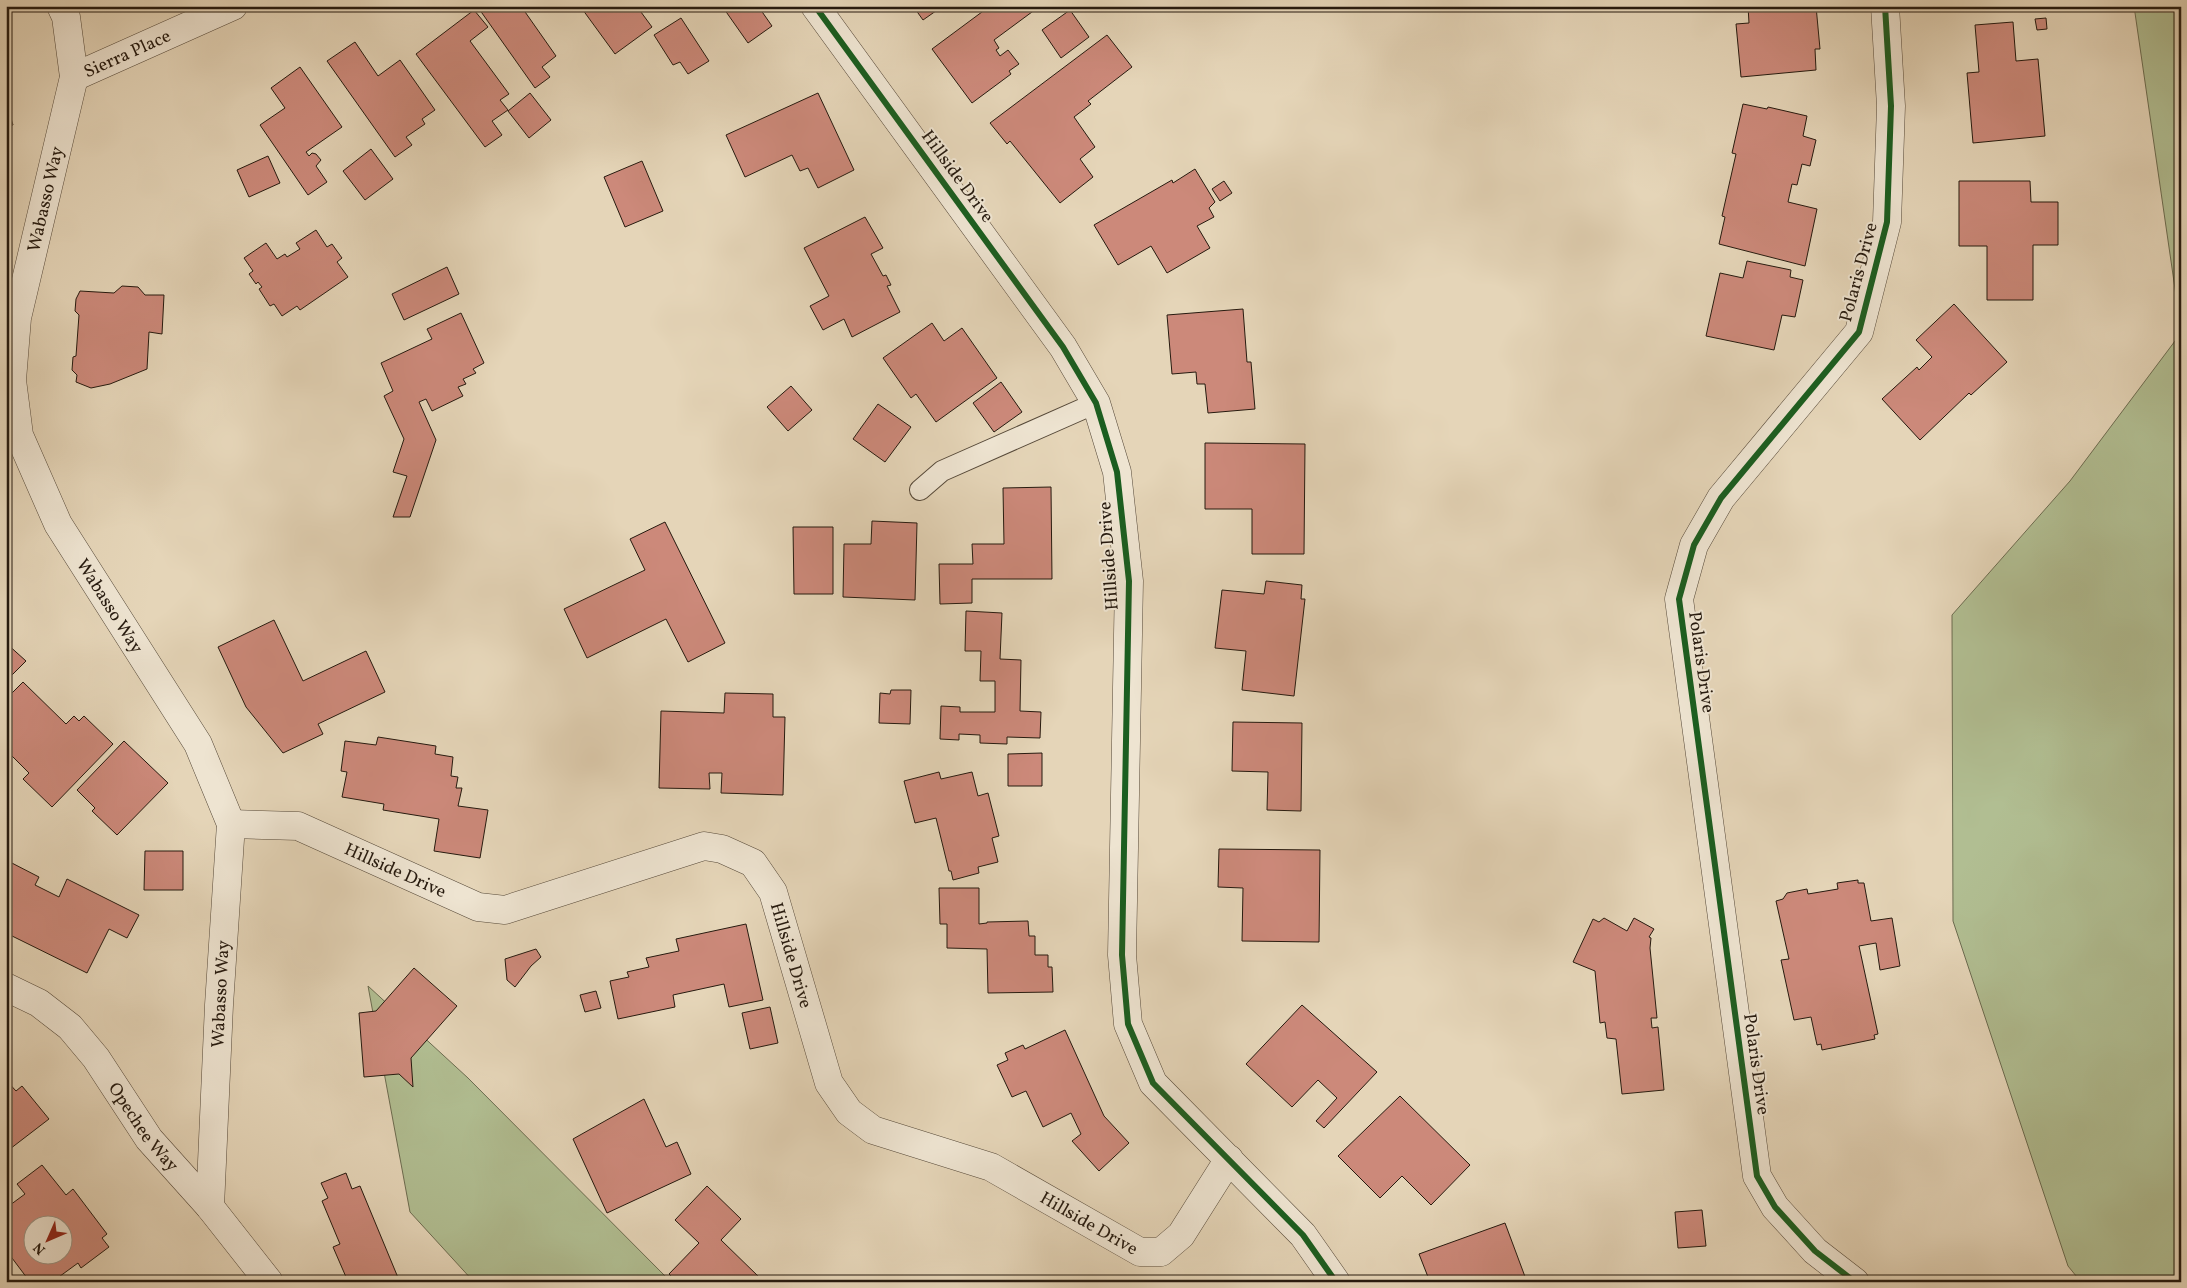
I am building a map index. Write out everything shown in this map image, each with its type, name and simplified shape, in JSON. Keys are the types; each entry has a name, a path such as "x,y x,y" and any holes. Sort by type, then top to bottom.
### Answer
{"street":[{"name":"Wabasso Way","path":"61,6 66,17 74,77 17,318 12,380 12,436 58,524 198,744 231,824 219,1004 210,1207"},
{"name":"Sierra Place","path":"74,77 233,6"},
{"name":"Hillside Drive","path":"231,824 298,826 478,907 505,910 704,846 722,849 753,863 773,892 829,1083 849,1112 873,1130 991,1167 1140,1252 1161,1252 1180,1235 1229,1160 1153,1083 1128,1024 1122,955 1129,581 1116,472 1096,403 1063,347 815,6"},
{"name":"Polaris Drive","path":"1855,1282 1815,1251 1775,1207 1757,1176 1679,599 1694,545 1721,498 1859,332 1887,222 1891,106 1885,6"},
{"name":"Opechee Way","path":"6,986 39,1003 70,1027 96,1058 149,1139 210,1207 269,1282"},
{"path":"1229,1160 1303,1236 1336,1282"}],"lane":[{"path":"920,490 942,471 1096,403"}],"green space":[{"path":"2134,6 2181,6 2181,330"},
{"path":"2181,333 2181,1282 2081,1282 2068,1266 1953,921 1952,615 2070,481"},
{"path":"368,986 468,1078 671,1282 474,1282 410,1212"}],"building":[{"path":"477,6 527,6 523,9 556,56 542,67 550,77 535,88"},
{"path":"580,6 641,6 638,8 652,27 615,54"},
{"path":"722,6 758,6 772,26 748,43"},
{"path":"913,6 943,6 923,20"},
{"path":"990,6 1034,6 1036,9 994,40 999,48 996,50 1000,56 1008,50 1019,64 1009,71 1011,74 972,103 932,49"},
{"path":"1748,6 1816,6 1820,49 1815,49 1816,70 1741,77 1736,24 1749,23"},
{"path":"1974,6 2013,6 1974,10"},
{"path":"474,10 488,27 470,41 509,94 500,100 508,110 492,121 502,135 485,147 416,54"},
{"path":"1070,10 1089,37 1061,58 1042,30"},
{"path":"681,18 709,61 688,74 680,62 673,65 654,35"},
{"path":"2046,18 2047,29 2037,30 2035,19"},
{"path":"2013,22 2016,61 2038,59 2045,136 1973,143 1967,73 1979,72 1975,25"},
{"path":"1107,35 1132,67 1088,101 1091,104 1074,117 1095,147 1080,159 1093,177 1060,203 1010,141 1007,144 990,123"},
{"path":"355,42 378,76 400,60 435,110 422,119 425,124 406,137 412,145 395,157 327,61"},
{"path":"300,67 342,127 306,152 309,156 312,153 316,154 321,160 316,166 327,182 308,195 260,125 285,108 271,88"},
{"path":"530,93 551,120 529,138 508,111"},
{"path":"818,93 854,170 818,188 808,168 800,171 792,155 745,177 726,135"},
{"path":"6,102 13,125 6,127"},
{"path":"1743,104 1767,109 1768,107 1807,116 1803,136 1816,140 1810,166 1802,164 1797,185 1792,184 1788,202 1817,209 1805,266 1719,244 1725,217 1722,216 1736,154 1732,153"},
{"path":"371,149 393,179 365,200 343,171"},
{"path":"268,156 280,183 249,197 237,170"},
{"path":"642,161 663,211 625,227 604,177"},
{"path":"1195,169 1215,202 1209,208 1214,217 1197,226 1210,248 1167,273 1151,246 1118,265 1094,225 1172,180 1173,183"},
{"path":"1224,181 1232,193 1220,201 1212,189"},
{"path":"1959,181 2030,181 2031,202 2058,202 2058,245 2033,245 2033,300 1987,300 1987,246 1959,246"},
{"path":"865,217 883,248 871,254 883,276 886,275 891,285 887,286 900,312 852,337 844,319 823,330 810,306 829,296 804,248"},
{"path":"316,230 327,247 332,244 342,258 337,262 348,277 300,310 297,306 282,316 274,304 270,306 259,289 262,287 258,282 256,284 249,274 253,271 244,258 266,243 277,259 285,254 287,257 300,249 296,243"},
{"path":"1747,261 1791,270 1790,277 1803,280 1795,317 1782,315 1774,350 1706,336 1720,273 1743,278"},
{"path":"447,267 459,294 404,320 392,294"},
{"path":"122,286 138,287 145,295 164,295 162,334 149,332 147,369 110,384 91,388 76,382 77,375 72,370 73,357 76,356 79,315 75,311 76,299 80,291 114,293"},
{"path":"1954,304 2007,362 1971,395 1969,393 1920,440 1882,399 1917,367 1919,370 1932,357 1916,340"},
{"path":"1243,309 1247,362 1251,362 1255,409 1208,413 1205,384 1197,384 1196,372 1172,374 1167,315"},
{"path":"461,313 484,363 473,369 476,373 463,379 466,384 458,387 463,396 432,411 426,399 419,402 436,440 410,517 393,517 407,476 393,472 404,439 384,396 393,391 381,363 432,339 427,329"},
{"path":"932,323 944,341 962,328 997,378 936,422 916,394 911,398 883,358"},
{"path":"1001,382 1022,412 994,432 973,403"},
{"path":"791,386 812,410 788,431 767,407"},
{"path":"878,404 911,427 885,462 853,439"},
{"path":"1205,443 1305,444 1304,554 1252,554 1252,509 1205,509"},
{"path":"1051,487 1052,579 972,579 972,603 940,604 939,564 973,564 972,544 1004,544 1003,488"},
{"path":"872,521 917,523 915,600 843,597 844,544 871,544"},
{"path":"665,522 725,643 688,662 666,619 587,658 564,609 645,570 630,539"},
{"path":"793,527 833,527 833,594 794,594"},
{"path":"1266,581 1302,585 1301,599 1305,599 1294,696 1242,690 1246,651 1215,648 1222,590 1264,594"},
{"path":"966,611 1002,613 1000,659 1021,660 1020,711 1041,712 1040,738 1007,737 1007,744 980,743 980,735 959,734 959,740 940,739 941,706 960,707 960,712 995,712 995,681 980,681 981,651 965,651"},
{"path":"274,620 303,681 366,651 385,692 318,724 323,734 283,753 246,707 218,647"},
{"path":"6,643 26,661 6,681"},
{"path":"23,682 66,724 74,716 79,721 84,716 113,744 52,807 23,779 29,773 6,750 6,699"},
{"path":"891,690 911,690 910,724 879,723 880,693 890,694"},
{"path":"725,693 773,694 773,717 785,717 783,795 721,793 722,773 709,773 710,789 659,788 661,711 724,713"},
{"path":"1233,722 1302,723 1301,811 1267,810 1268,772 1232,771"},
{"path":"378,737 436,746 435,754 453,757 451,776 458,777 456,788 462,788 458,806 488,810 480,858 434,851 439,819 383,810 384,804 342,797 347,772 341,771 345,741 376,745"},
{"path":"124,741 168,783 117,835 92,811 95,808 77,790"},
{"path":"1042,753 1042,786 1008,786 1008,754"},
{"path":"939,772 941,779 972,772 978,796 988,793 999,836 992,838 998,862 978,867 979,873 953,880 936,818 915,823 904,781"},
{"path":"1219,849 1320,850 1319,942 1242,941 1243,888 1218,887"},
{"path":"145,851 183,851 183,890 144,890"},
{"path":"6,860 39,877 35,885 59,897 67,879 139,915 127,938 109,929 87,973 6,933"},
{"path":"1858,880 1858,883 1864,883 1871,921 1892,918 1900,966 1880,970 1876,943 1859,946 1878,1034 1874,1035 1875,1039 1822,1050 1821,1044 1817,1045 1811,1017 1794,1020 1781,960 1789,959 1776,901 1783,899 1787,893 1807,889 1808,894 1838,889 1837,883"},
{"path":"939,888 979,888 979,924 987,922 1028,921 1029,936 1035,936 1035,955 1048,955 1048,967 1052,967 1053,992 988,993 987,949 947,948 947,924 940,924"},
{"path":"1604,918 1627,931 1634,918 1654,929 1649,937 1651,938 1650,948 1657,1018 1651,1018 1652,1028 1658,1027 1664,1090 1622,1094 1616,1039 1607,1038 1605,1022 1600,1023 1595,971 1573,962 1593,919 1599,922"},
{"path":"746,924 763,1000 729,1007 724,984 673,995 675,1007 618,1019 610,981 629,977 627,972 649,967 646,958 679,951 676,939"},
{"path":"536,949 541,957 531,966 515,987 507,980 505,959"},
{"path":"414,968 457,1006 411,1058 413,1087 399,1074 364,1077 359,1013 376,1011"},
{"path":"596,991 601,1008 585,1012 580,995"},
{"path":"1302,1005 1377,1072 1324,1128 1316,1121 1337,1098 1318,1080 1292,1107 1246,1064"},
{"path":"770,1007 778,1043 750,1049 742,1013"},
{"path":"1065,1030 1104,1116 1129,1143 1099,1171 1072,1141 1081,1134 1071,1113 1043,1127 1026,1091 1012,1097 997,1065 1008,1060 1005,1053 1023,1045 1025,1049"},
{"path":"6,1080 16,1091 22,1086 49,1119 6,1152"},
{"path":"1400,1096 1470,1165 1431,1205 1402,1176 1380,1198 1338,1156"},
{"path":"644,1099 666,1147 677,1142 691,1174 607,1213 573,1139"},
{"path":"42,1165 66,1195 73,1189 107,1234 102,1238 109,1247 81,1268 78,1263 52,1282 30,1282 6,1250 6,1208 25,1194 17,1184"},
{"path":"346,1173 352,1189 360,1186 399,1280 335,1282 346,1277 333,1247 340,1244 322,1201 328,1198 321,1183"},
{"path":"707,1186 741,1219 721,1240 759,1277 755,1282 677,1282 669,1274 699,1243 675,1220"},
{"path":"1702,1210 1706,1246 1678,1248 1675,1212"},
{"path":"1505,1223 1527,1282 1430,1282 1419,1254"}],"cycle path":[{"path":"815,6 1063,347 1096,403 1117,472 1129,581 1122,955 1128,1024 1153,1083 1303,1235 1336,1282"},
{"path":"1855,1282 1815,1251 1775,1207 1757,1176 1679,599 1694,545 1721,498 1859,332 1887,222 1891,106 1885,6"}]}
